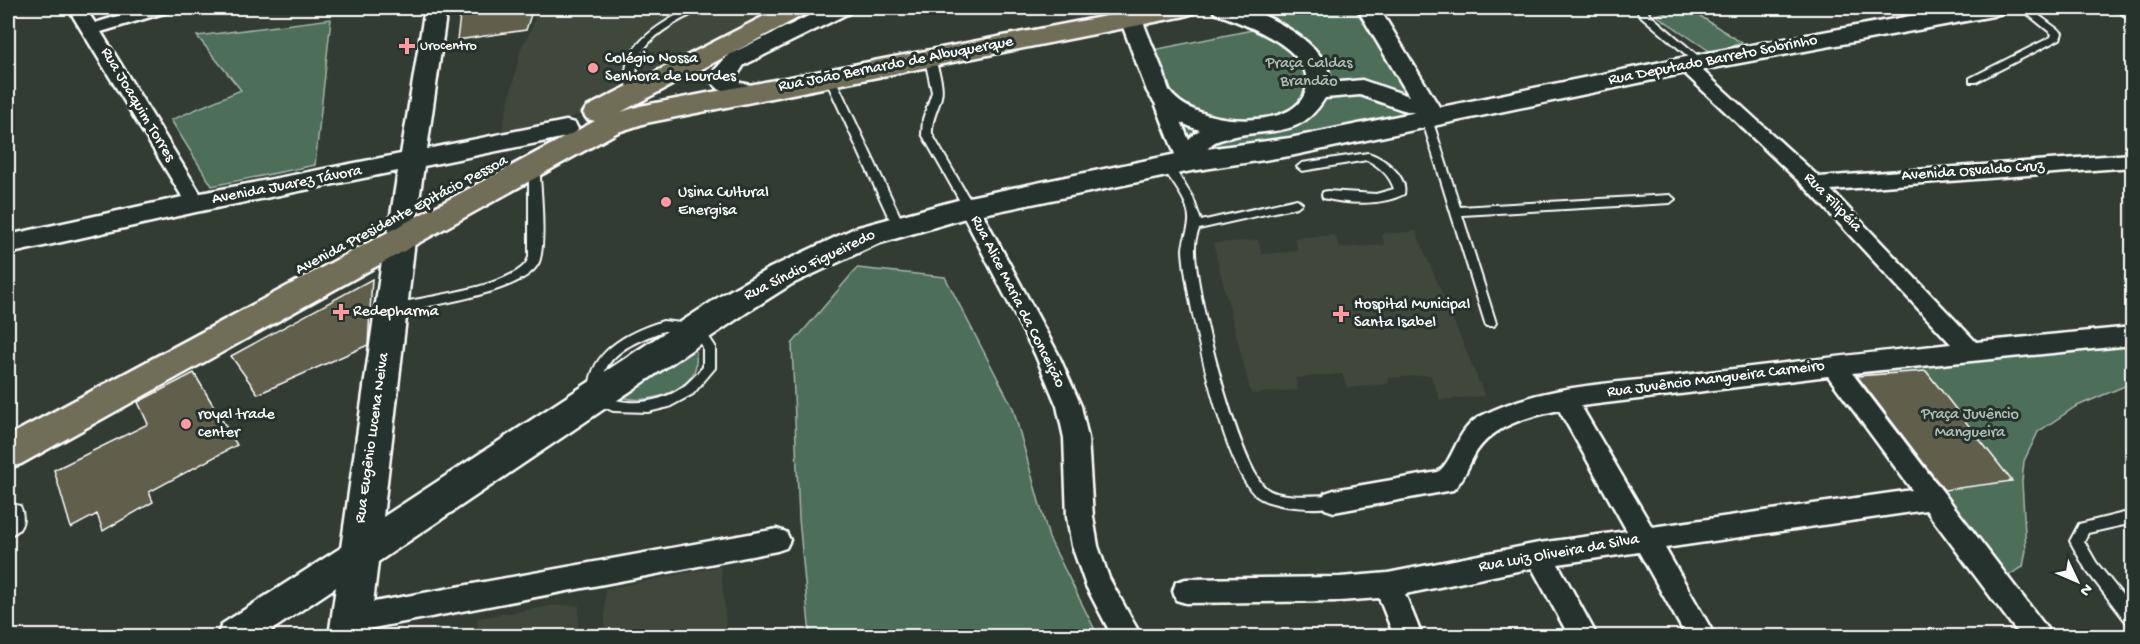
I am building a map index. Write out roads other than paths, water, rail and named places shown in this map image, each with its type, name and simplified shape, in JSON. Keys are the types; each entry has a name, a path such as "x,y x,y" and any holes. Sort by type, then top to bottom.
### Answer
{"main road":[{"name":"Avenida Presidente Epitácio Pessoa","path":"8,453 402,228 566,129 796,8"},
{"path":"736,60 796,8"},
{"name":"Rua João Bernardo de Albuquerque","path":"608,126 640,115 1185,8"},
{"name":"Rua Deputado Barreto Sobrinho","path":"1430,115 1693,63 1993,8"},
{"path":"1182,163 1275,139 1430,115"},
{"name":"Avenida Presidente Epitácio Pessoa","path":"8,427 402,228 534,166 608,126"},
{"name":"Rua Síndio Figueiredo","path":"357,555 697,328 781,276 896,221 1182,163"},
{"name":"Rua Eugênio Lucena Neiva","path":"350,628 357,555 402,228"}],"street":[{"name":"Rua Joaquim Torres","path":"77,8 196,203"},
{"path":"91,30 161,8"},
{"path":"402,228 436,8"},
{"path":"753,92 734,88 723,81 726,71 736,60 842,8"},
{"path":"1223,8 1264,16 1303,49 1313,59 1319,70 1316,92 1306,110 1296,116 1275,139"},
{"path":"1368,8 1430,115"},
{"path":"2125,8 2133,13"},
{"path":"1131,19 1161,95 1182,163"},
{"name":"Rua Filipéia","path":"1693,63 1814,184 1970,350"},
{"path":"1316,92 1362,87 1430,115"},
{"path":"1161,95 1199,122 1275,139"},
{"name":"Avenida Juarez Távora","path":"8,244 196,203 566,129"},
{"path":"1182,163 1201,139 1217,132 1275,139"},
{"name":"Avenida Osvaldo Cruz","path":"1814,184 2133,160"},
{"name":"Rua Alice Maria da Conceição","path":"969,207 1041,344 1068,405 1077,447 1082,534 1089,562 1112,612 1127,636"},
{"name":"Rua Juvêncio Mangueira Carneiro","path":"1334,501 1444,482 1450,477 1476,433 1488,424 1518,412 1565,400 1833,365 2133,336"},
{"path":"1833,365 2036,636"},
{"path":"1565,400 1701,636"},
{"name":"Rua Luiz Oliveira da Silva","path":"1186,591 1388,585 1539,555 1931,498"},
{"path":"350,628 777,540"},
{"path":"234,636 357,555"},
{"path":"1539,555 1583,636"},
{"path":"1388,585 1408,636"}],"lane":[{"path":"635,93 631,85 631,74 634,59 642,45 652,33 697,8"},
{"path":"1645,8 1642,11 1645,15 1693,63"},
{"path":"1973,80 2055,39 2057,33 2024,8"},
{"path":"930,59 937,87 936,98 925,122 927,134 969,207"},
{"path":"830,78 896,221"},
{"path":"1430,115 1490,323"},
{"path":"1275,139 1374,158 1400,185 1400,191 1395,195 1368,198 1327,195"},
{"path":"1182,163 1194,226 1188,247 1206,347 1230,431 1247,477 1259,492 1281,500 1334,501"},
{"path":"390,309 502,285 524,274 535,261 534,166"},
{"path":"1457,212 1670,199"},
{"path":"1194,226 1297,202"},
{"path":"594,397 613,406 648,407 669,402 689,390 709,368 709,346 697,328"},
{"path":"8,509 15,510 16,514 16,521 12,528"},
{"path":"2133,521 2124,519 2084,528 2077,541 2080,550 2133,618"}],"place":[{"name":"Urocentro","path":"407,46"},
{"name":"Colégio Nossa Senhora de Lourdes","path":"593,68"},
{"name":"Usina Cultural Energisa","path":"666,202"},
{"name":"Redepharma","path":"341,312"},
{"name":"Hospital Municipal Santa Isabel","path":"1341,314"},
{"name":"royal trade center","path":"186,424"}],"park label":[{"name":"Praça Caldas Brandão","path":"1309,73"},
{"name":"Praça Juvêncio Mangueira","path":"1970,424"}]}
